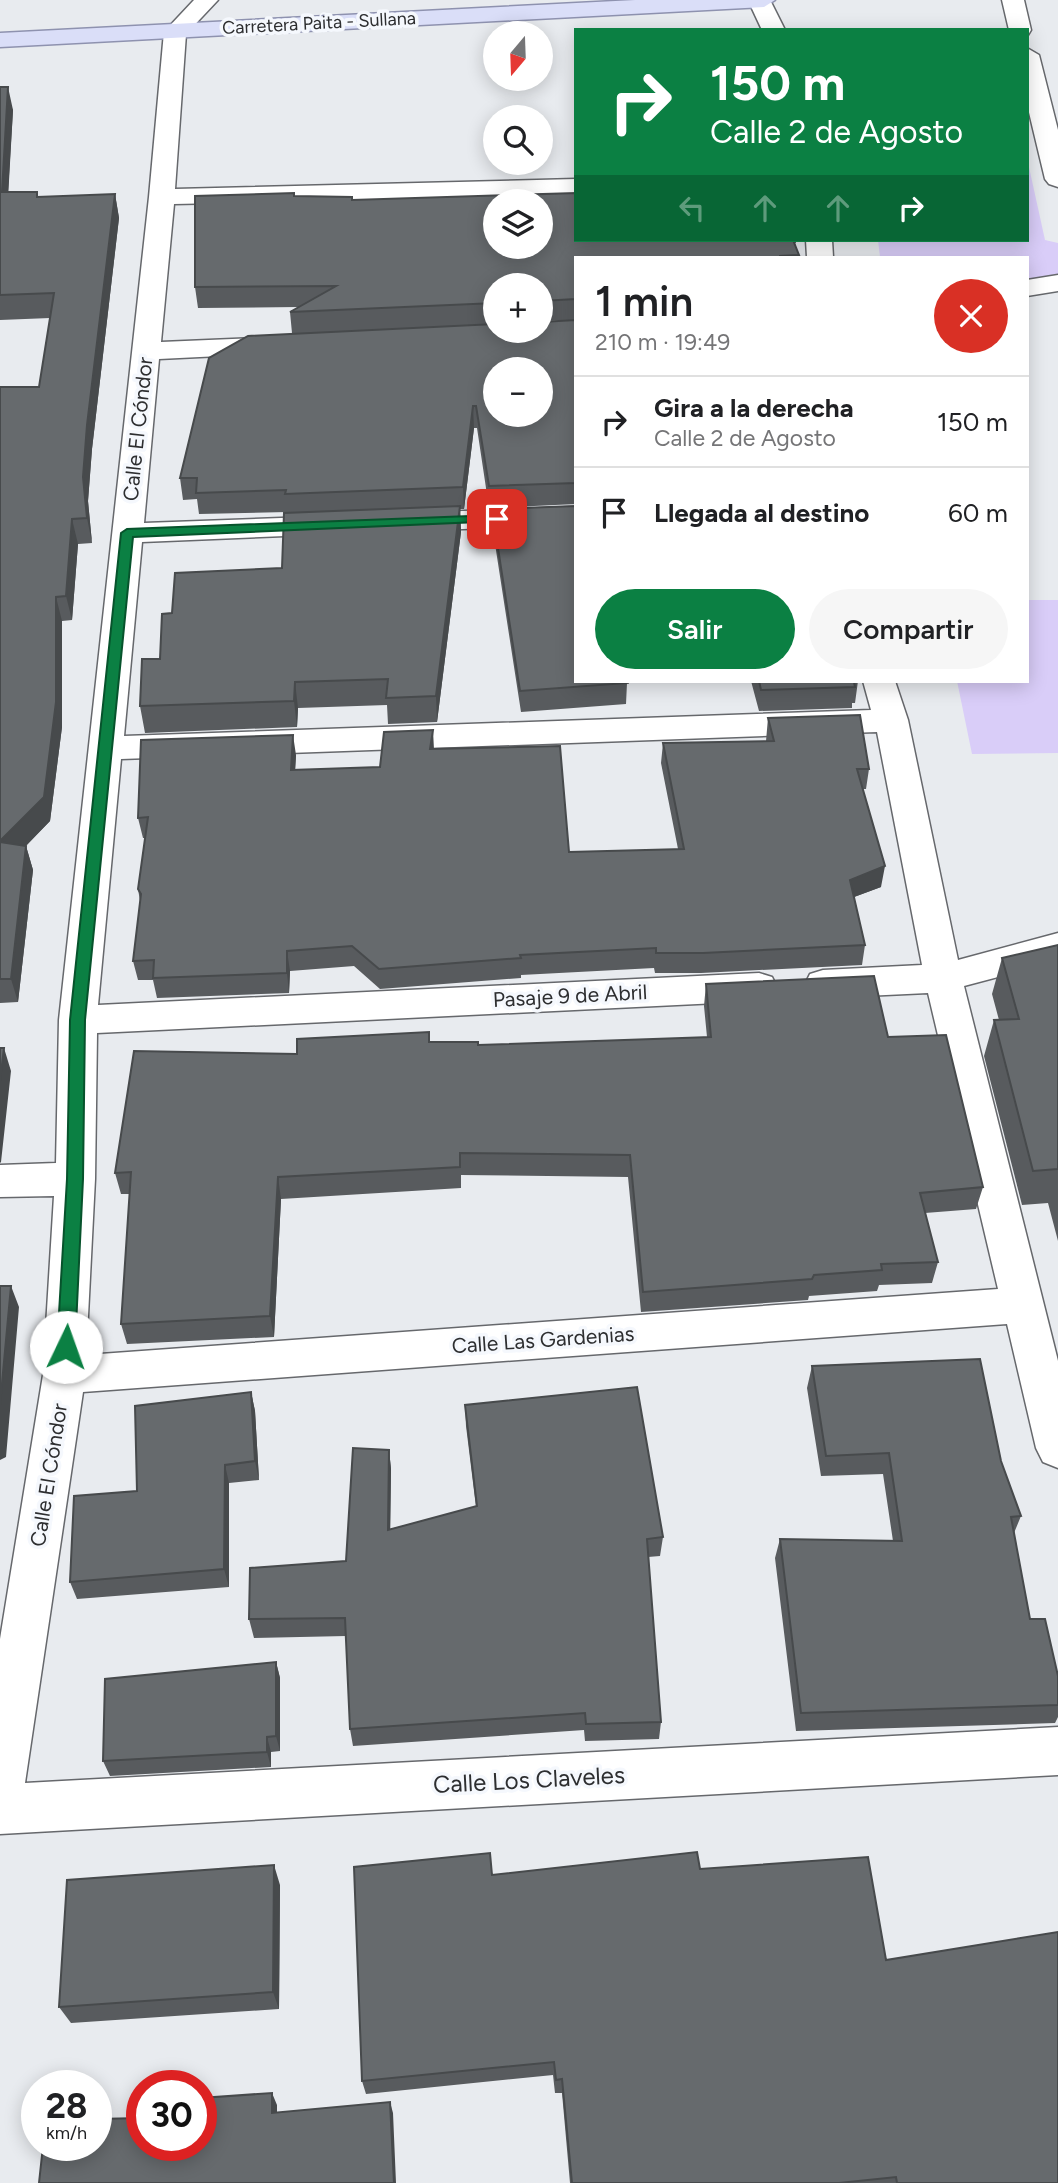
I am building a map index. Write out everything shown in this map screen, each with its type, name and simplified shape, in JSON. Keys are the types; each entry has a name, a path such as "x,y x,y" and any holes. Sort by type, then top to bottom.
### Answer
{"main road":[{"name":"Carretera Paita - Sullana","path":"0,40 764,0"}],"street":[{"path":"175,32 207,0"},
{"path":"758,0 773,28"},
{"path":"1013,0 1020,28"},
{"name":"Calle El Cóndor","path":"0,1790 64,1375 75,1179 78,1020 162,197 175,32"},
{"path":"1029,62 1053,142 1058,179"},
{"path":"162,197 574,187"},
{"path":"1029,288 1058,283"},
{"path":"146,351 313,343"},
{"path":"127,533 574,516"},
{"path":"880,683 891,720 943,978 1058,1448"},
{"path":"105,748 891,720"},
{"name":"Pasaje 9 de Abril","path":"78,1020 943,978 1058,947"},
{"path":"0,1181 75,1179"},
{"name":"Calle Las Gardenias","path":"64,1375 1022,1305"},
{"name":"Calle Los Claveles","path":"0,1809 1058,1751"}],"shaded area":[{"path":"1029,167 1045,240 1058,243 1058,274 1029,279 1029,256 880,256 878,242 1029,242"},
{"path":"1029,600 1058,600 1058,753 972,754 957,683 1029,683"}],"building":[{"path":"0,87 8,87 2,192 37,192 37,197 115,194 87,425 83,477 87,518 72,519 66,596 56,597 56,702 44,797 0,841 0,387 39,387 54,293 0,295"},
{"path":"294,193 294,196 352,197 352,200 483,196 483,259 553,259 553,194 574,193 574,242 794,242 799,255 574,256 574,299 553,300 553,273 483,273 483,304 290,312 336,286 195,287 195,196"},
{"path":"574,320 574,483 489,486 476,406 473,406 463,487 285,494 286,490 196,493 197,478 180,478 209,358 248,336 483,325 483,343 553,343 553,321"},
{"path":"460,506 436,696 386,698 388,679 295,682 294,701 140,706 142,659 160,659 162,614 172,613 175,573 282,568 284,513"},
{"path":"574,506 574,683 627,683 520,691 492,509"},
{"path":"759,683 854,683 855,687 761,690"},
{"path":"860,715 869,769 857,769 885,866 850,880 865,945 703,953 656,953 656,948 520,955 521,958 379,969 352,946 287,951 287,973 153,978 154,960 133,961 141,894 138,889 148,817 138,818 141,740 293,735 291,770 380,767 384,732 433,730 430,749 560,746 569,852 684,849 663,743 774,741 768,718"},
{"path":"0,842 26,846 11,979 0,979"},
{"path":"1058,945 1058,1169 1033,1171 994,1020 1019,1019 1002,958"},
{"path":"874,976 888,1037 946,1035 983,1187 920,1193 938,1262 881,1264 882,1270 814,1275 812,1279 643,1292 630,1155 460,1153 460,1167 278,1177 270,1316 121,1324 131,1172 115,1173 134,1051 297,1054 297,1039 429,1032 429,1042 478,1042 478,1045 711,1037 706,984"},
{"path":"0,1048 4,1048 0,1081"},
{"path":"0,1286 11,1286 0,1405"},
{"path":"980,1359 1001,1461 1021,1516 1011,1517 1030,1619 1045,1619 1058,1676 1058,1705 801,1713 780,1539 902,1541 889,1453 826,1456 812,1366"},
{"path":"637,1387 663,1537 647,1539 661,1722 586,1724 585,1713 350,1729 345,1618 249,1619 250,1568 346,1561 353,1448 389,1450 388,1530 477,1506 465,1405"},
{"path":"251,1392 255,1461 225,1465 224,1569 70,1582 74,1496 137,1491 135,1406"},
{"path":"276,1662 276,1736 267,1737 267,1752 103,1761 105,1679"},
{"path":"697,1852 700,1869 868,1857 886,1960 1058,1932 1058,2183 897,2183 896,2177 839,2183 572,2183 562,2079 556,2080 554,2062 362,2081 354,1867 490,1853 492,1875"},
{"path":"274,1865 273,1992 59,2007 67,1880"},
{"path":"272,2093 272,2113 390,2102 394,2183 39,2183 41,2161 112,2161 112,2119 126,2118 126,2161 217,2161 217,2097"}],"route":[{"path":"66,1347 75,1179 78,1020 127,533 497,519"}]}
